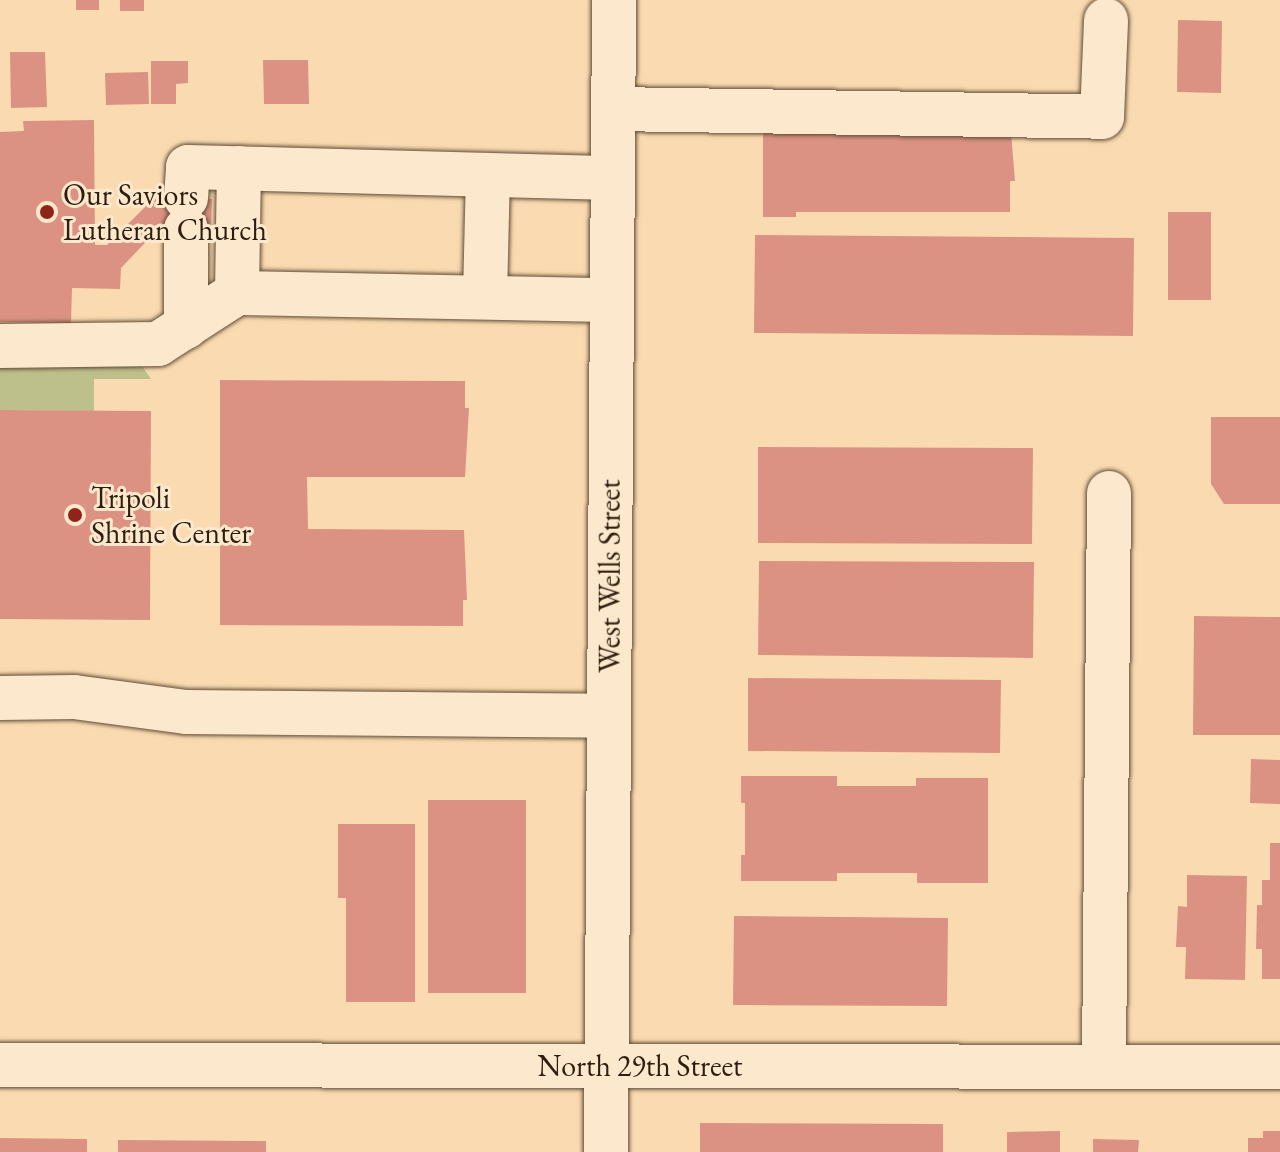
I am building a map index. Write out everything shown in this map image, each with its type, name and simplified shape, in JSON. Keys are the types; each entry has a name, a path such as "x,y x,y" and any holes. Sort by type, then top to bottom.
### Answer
{"street":[{"name":"West Wells Street","path":"606,1152 614,0"},
{"path":"613,109 1102,117 1106,20"},
{"path":"186,327 188,167 613,178"},
{"path":"237,293 239,168"},
{"path":"485,296 488,175"},
{"path":"0,346 158,344 237,293 612,300"},
{"path":"1104,1066 1109,493"},
{"path":"0,698 74,697 186,712 609,716"},
{"name":"North 29th Street","path":"0,1065 1280,1067"}],"green space":[{"path":"0,356 136,357 151,379 94,379 94,411 0,410"}],"building":[{"path":"76,0 99,0 99,10 76,10"},
{"path":"120,0 144,0 144,11 120,11"},
{"path":"1178,20 1222,21 1221,93 1177,92"},
{"path":"10,52 45,52 47,107 11,108"},
{"path":"263,60 308,60 309,104 264,104"},
{"path":"151,61 188,61 188,83 176,84 176,104 151,104"},
{"path":"148,72 149,104 106,105 105,73"},
{"name":"Our Saviors Lutheran Church","path":"94,120 95,245 107,245 152,200 163,197 212,199 211,230 163,228 162,225 121,268 120,289 72,288 71,323 0,322 0,132 24,131 23,121"},
{"path":"763,124 1011,132 1015,181 1010,181 1010,212 796,212 796,217 763,217"},
{"path":"1168,212 1211,212 1211,300 1168,300"},
{"path":"755,235 1134,238 1133,336 754,333"},
{"path":"220,380 465,381 465,408 469,408 465,477 307,477 308,529 464,530 467,600 463,600 463,626 220,625"},
{"name":"Tripoli Shrine Center","path":"0,410 151,411 150,620 0,619"},
{"path":"1211,417 1280,417 1280,504 1224,504 1211,484"},
{"path":"758,447 1033,448 1032,544 758,543"},
{"path":"759,561 1034,562 1033,658 758,655"},
{"path":"1194,616 1280,617 1280,735 1193,735"},
{"path":"748,678 1001,680 1000,753 748,751"},
{"path":"1251,759 1280,760 1280,804 1250,803"},
{"path":"741,776 837,776 837,786 916,786 916,778 988,778 988,883 917,883 917,873 837,873 837,881 741,881 741,855 745,855 745,803 741,803"},
{"path":"428,800 526,800 526,993 428,993"},
{"path":"338,824 415,824 415,1002 346,1002 346,898 338,898"},
{"path":"1270,843 1280,843 1280,979 1262,979 1262,949 1256,949 1257,905 1262,905 1262,880 1270,880"},
{"path":"1187,875 1247,876 1245,980 1185,979 1186,947 1176,947 1178,906 1187,907"},
{"path":"734,916 948,918 947,1006 733,1005"},
{"path":"700,1123 943,1124 943,1152 700,1152"},
{"path":"1060,1131 1060,1152 1007,1152 1007,1132"},
{"path":"1263,1131 1280,1131 1280,1152 1248,1152 1248,1138 1263,1138"},
{"path":"0,1138 87,1139 87,1152 0,1152"},
{"path":"1093,1139 1139,1140 1138,1152 1093,1152"},
{"path":"118,1140 266,1141 266,1152 118,1152"}],"place":[{"name":"Our Saviors Lutheran Church","path":"47,212"},
{"name":"Tripoli Shrine Center","path":"75,515"}]}
